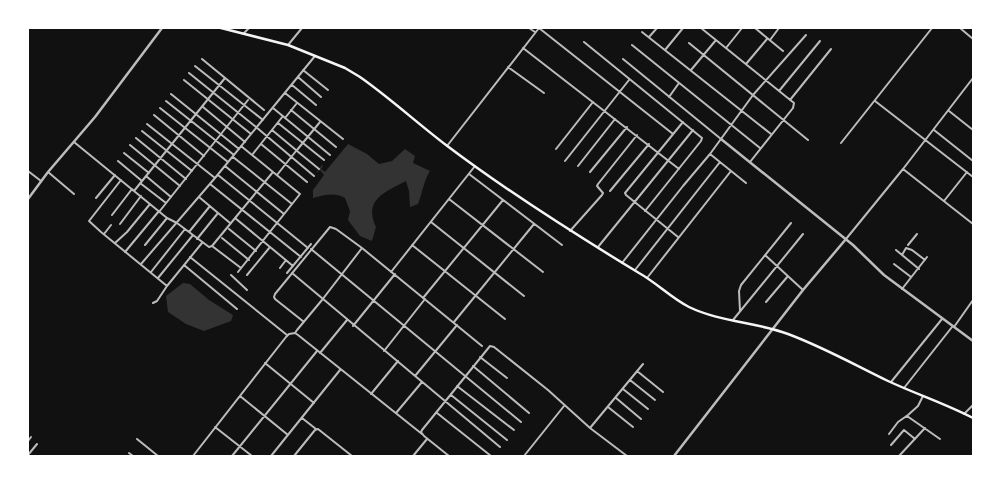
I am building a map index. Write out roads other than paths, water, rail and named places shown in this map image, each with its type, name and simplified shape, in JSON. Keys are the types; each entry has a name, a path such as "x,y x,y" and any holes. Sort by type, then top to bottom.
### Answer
{"main road":[{"path":"221,28 288,45 345,68 360,76 447,146 475,166 570,231 635,270 690,307 712,315 773,329 808,342 904,388 973,418"}],"street":[{"path":"28,198 74,142 162,28"},
{"path":"243,34 249,28"},
{"path":"288,45 302,28"},
{"path":"529,28 535,32"},
{"path":"447,146 539,28 673,134"},
{"path":"649,37 657,28"},
{"path":"665,50 683,28"},
{"path":"701,28 705,29 716,40 794,103 794,106 750,162"},
{"path":"726,48 742,28"},
{"path":"755,28 783,51"},
{"path":"746,64 779,28"},
{"path":"841,143 932,28"},
{"path":"960,28 973,39"},
{"path":"642,32 771,134"},
{"path":"622,263 710,154 753,95 806,35"},
{"path":"691,70 716,40"},
{"path":"779,91 820,41"},
{"path":"584,42 629,80 693,130 702,139 645,211"},
{"path":"689,43 808,140"},
{"path":"632,45 760,148"},
{"path":"523,48 649,144 679,169"},
{"path":"790,100 831,49"},
{"path":"141,264 218,175 315,56"},
{"path":"202,59 264,110"},
{"path":"622,59 846,239 884,275 973,341"},
{"path":"195,66 262,120"},
{"path":"508,67 544,93"},
{"path":"303,70 328,90"},
{"path":"189,73 314,176"},
{"path":"298,77 322,97"},
{"path":"112,215 156,166 226,78"},
{"path":"674,456 803,290 904,169 973,78"},
{"path":"184,80 250,134"},
{"path":"565,161 629,80"},
{"path":"669,97 679,83"},
{"path":"292,85 316,105"},
{"path":"285,93 343,139"},
{"path":"172,95 221,134 252,155 300,194 238,272"},
{"path":"125,252 186,179 248,100"},
{"path":"166,101 292,204"},
{"path":"874,101 973,177"},
{"path":"556,149 593,102"},
{"path":"252,155 278,123 297,103"},
{"path":"203,107 245,142"},
{"path":"160,108 228,162"},
{"path":"273,108 330,154"},
{"path":"291,110 336,147"},
{"path":"949,111 973,130"},
{"path":"154,115 204,156"},
{"path":"578,166 615,119"},
{"path":"277,175 320,122"},
{"path":"678,237 625,193 683,122"},
{"path":"278,123 324,160"},
{"path":"147,124 215,178"},
{"path":"590,172 627,127"},
{"path":"272,130 319,169"},
{"path":"598,248 693,130"},
{"path":"934,130 973,161"},
{"path":"142,131 192,171"},
{"path":"570,231 602,195 603,193 597,186 598,184 637,135"},
{"path":"136,138 186,179"},
{"path":"74,142 167,218 177,223 202,243 209,247 212,246 241,268"},
{"path":"261,144 306,182"},
{"path":"610,191 649,144"},
{"path":"130,145 180,186"},
{"path":"124,153 149,173"},
{"path":"710,154 746,183"},
{"path":"118,161 166,203"},
{"path":"635,270 720,162"},
{"path":"225,166 284,214"},
{"path":"391,272 475,166"},
{"path":"904,169 973,224"},
{"path":"28,171 41,181"},
{"path":"647,278 731,171"},
{"path":"48,172 74,194"},
{"path":"212,246 273,172"},
{"path":"944,201 967,172"},
{"path":"469,174 562,245"},
{"path":"96,198 115,175"},
{"path":"218,175 308,248"},
{"path":"146,176 171,197"},
{"path":"121,180 90,218 90,222 167,286"},
{"path":"210,184 301,257"},
{"path":"120,224 141,196"},
{"path":"198,197 231,223"},
{"path":"449,199 543,272"},
{"path":"384,351 424,298 503,200"},
{"path":"115,243 127,232 150,204"},
{"path":"189,232 210,206"},
{"path":"197,239 218,212"},
{"path":"145,245 167,218"},
{"path":"235,218 293,266"},
{"path":"431,222 524,296"},
{"path":"740,311 739,294 741,285 791,223"},
{"path":"453,322 534,224"},
{"path":"104,234 111,225"},
{"path":"304,322 274,297 330,227 336,229 362,248 482,346"},
{"path":"150,272 185,229"},
{"path":"229,229 256,251"},
{"path":"733,320 803,234"},
{"path":"908,246 917,234"},
{"path":"158,278 193,235"},
{"path":"222,238 249,260"},
{"path":"153,303 157,301 167,286 202,243"},
{"path":"287,273 311,244"},
{"path":"412,245 505,319"},
{"path":"247,275 270,247"},
{"path":"193,456 287,335 295,333 362,248"},
{"path":"902,255 906,248 912,250 925,260"},
{"path":"311,249 521,422"},
{"path":"896,250 918,269"},
{"path":"765,255 803,290"},
{"path":"190,257 287,335"},
{"path":"902,289 927,257"},
{"path":"280,268 286,260"},
{"path":"894,264 911,277"},
{"path":"184,265 237,309"},
{"path":"292,273 353,326 398,361 500,447"},
{"path":"353,326 395,274"},
{"path":"231,275 247,290"},
{"path":"766,302 788,276"},
{"path":"904,388 973,300"},
{"path":"891,382 942,319"},
{"path":"320,353 347,320"},
{"path":"415,376 457,325"},
{"path":"295,333 449,456"},
{"path":"422,434 422,430 490,346 494,347 548,390 590,428 627,456"},
{"path":"232,456 317,351"},
{"path":"480,357 507,378"},
{"path":"371,394 398,361"},
{"path":"265,363 314,403"},
{"path":"590,428 643,364"},
{"path":"473,366 528,413"},
{"path":"270,456 340,370"},
{"path":"637,371 663,392"},
{"path":"630,380 655,400"},
{"path":"395,414 422,382"},
{"path":"457,386 514,430"},
{"path":"623,389 648,409"},
{"path":"451,395 506,440"},
{"path":"240,396 288,435"},
{"path":"889,434 898,422 918,406 924,396"},
{"path":"616,398 641,419"},
{"path":"964,414 973,405"},
{"path":"524,456 564,406"},
{"path":"608,407 633,427"},
{"path":"436,413 491,456"},
{"path":"907,416 940,439"},
{"path":"302,418 316,429 320,430 352,456"},
{"path":"215,427 252,456"},
{"path":"899,456 924,428"},
{"path":"294,456 316,429"},
{"path":"891,445 904,430 915,439"},
{"path":"28,442 32,437"},
{"path":"413,456 427,438"},
{"path":"136,439 158,456"},
{"path":"28,455 37,444"},
{"path":"129,453 133,456"}]}
